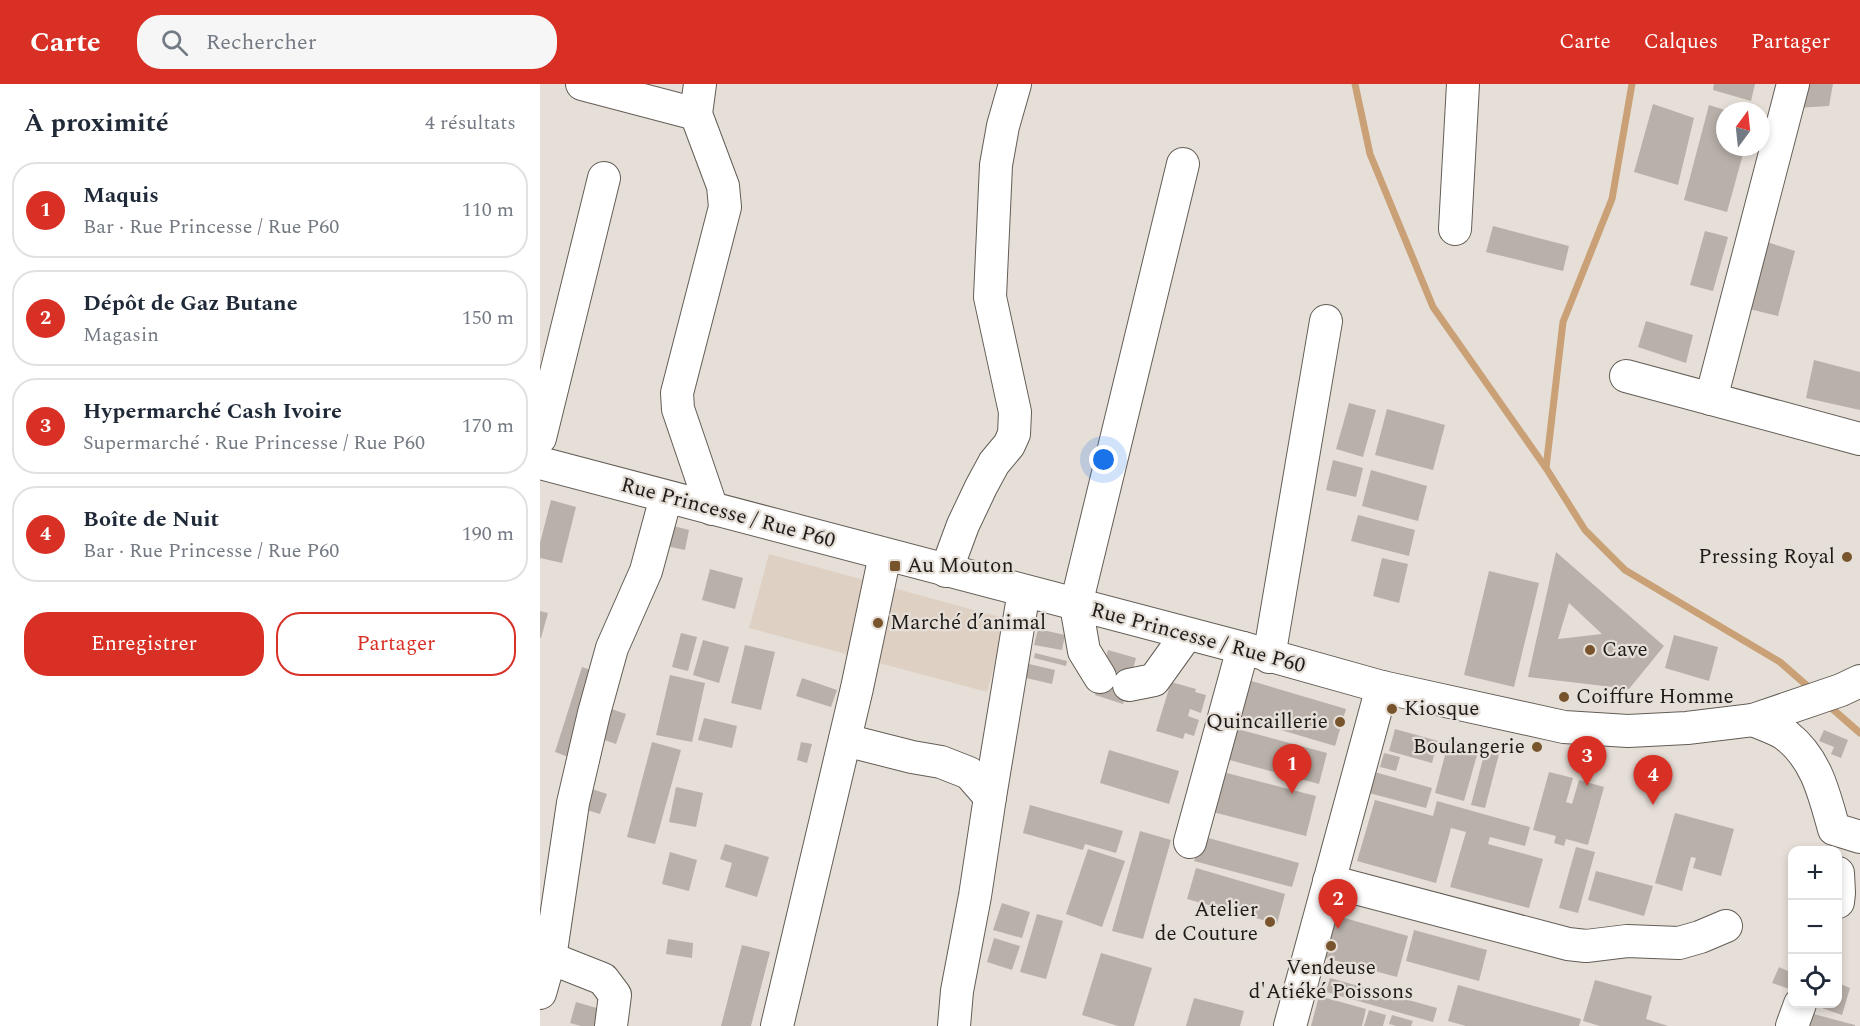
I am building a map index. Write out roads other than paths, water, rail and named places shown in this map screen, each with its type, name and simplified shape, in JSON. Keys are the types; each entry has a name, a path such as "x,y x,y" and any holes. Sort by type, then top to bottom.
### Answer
{"street":[{"path":"582,84 698,99 723,186 725,207 677,393 677,401 712,509"},
{"path":"946,571 963,525 981,487 1014,434 1015,412 990,297 996,165 1015,84"},
{"path":"1455,229 1463,84"},
{"path":"1711,399 1793,84"},
{"path":"1183,164 1076,605 1084,651 1114,681 1154,680 1187,634"},
{"path":"540,438 604,178"},
{"path":"1190,842 1256,652 1326,321"},
{"path":"1626,376 1860,439"},
{"name":"Rue Princesse / Rue P60","path":"540,463 1382,687 1564,727 1594,730 1652,730 1753,720 1804,704 1850,685"},
{"path":"540,993 550,958 573,803 594,713 612,648 646,571 666,496"},
{"path":"777,1026 845,740 885,555"},
{"path":"954,1026 957,991 975,896 1024,591"},
{"path":"1290,1026 1382,687"},
{"path":"1753,720 1786,735 1811,761 1843,839"},
{"path":"845,740 941,762 969,773 990,797"},
{"path":"1329,881 1568,944 1586,946 1627,941 1679,943 1726,926"},
{"path":"550,958 603,979 615,995 612,1026"},
{"path":"1792,1026 1799,1008"}],"waterway":[{"path":"1355,84 1370,154 1433,307 1546,468"},
{"path":"1632,84 1612,199 1563,322 1546,468 1585,530 1625,570 1780,662 1813,691"},
{"path":"1828,705 1860,733"}],"place":[{"name":"Pressing Royal","path":"1847,557"},
{"name":"Au Mouton","path":"895,566"},
{"name":"Marché d’animal","path":"878,623"},
{"name":"Cave","path":"1590,650"},
{"name":"Coiffure Homme","path":"1564,697"},
{"name":"Kiosque","path":"1392,709"},
{"name":"Quincaillerie","path":"1340,722"},
{"name":"Boulangerie","path":"1537,747"},
{"name":"Hypermarché Cash Ivoire","path":"1587,786"},
{"name":"Maquis","path":"1292,794"},
{"name":"Boîte de Nuit","path":"1653,805"},
{"name":"Atelier de Couture","path":"1270,922"},
{"name":"Dépôt de Gaz Butane","path":"1338,929"},
{"name":"Vendeuse d'Atiéké Poissons","path":"1331,946"}]}
